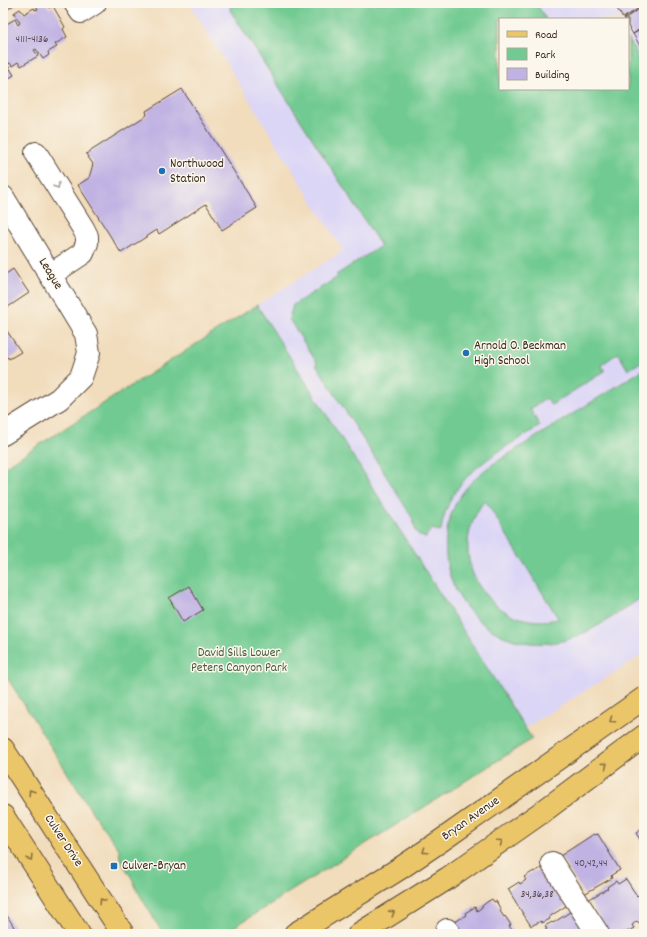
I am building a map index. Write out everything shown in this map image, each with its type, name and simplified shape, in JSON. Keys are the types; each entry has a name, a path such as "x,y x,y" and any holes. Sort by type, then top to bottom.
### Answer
{"main road":[{"name":"Bryan Avenue","path":"295,934 442,840 644,698"},
{"path":"359,934 454,873 545,810 644,736"},
{"name":"Culver Drive","path":"3,748 123,934"},
{"path":"3,816 79,934"}],"street":[{"path":"36,153 83,228 87,243 82,253 50,275"},
{"name":"League","path":"3,197 86,334 89,353 81,377 59,399 3,434"},
{"path":"552,863 598,934"}],"shaded area":[{"name":"Arnold O. Beckman High School","path":"189,3 644,3 644,654 525,728 257,305 343,251"}],"green space":[{"name":"Arnold O. Beckman High School","path":"231,3 536,3 545,18 499,18 499,90 629,90 629,40 641,63 644,61 644,360 628,370 618,353 601,365 605,371 551,405 547,398 530,409 540,426 492,456 464,480 453,495 446,512 441,531 431,529 426,538 416,532 413,519 289,319 293,305 338,277 336,275 381,246 230,10"},
{"name":"David Sills Lower Peters Canyon Park","path":"257,305 532,739 223,934 163,934 120,859 119,849 94,815 3,671 3,468"},
{"path":"644,369 644,596 587,632 562,641 550,643 524,642 501,635 481,622 465,605 453,584 447,561 446,537 452,512 459,498 473,481 490,466","holes":["485,500 558,618 533,621 511,614 488,598 479,586 469,559 468,545 470,530 473,522"]}],"building":[{"path":"5,3 17,3 8,9"},
{"path":"46,3 49,8 53,6 65,27 63,29 67,37 55,44 57,47 48,52 49,55 43,59 36,49 34,50 38,56 21,66 18,62 12,66 10,63 7,64 14,75 3,82 3,26 15,19 18,25 20,23 14,13 20,9 24,14 34,8 35,10 38,9 36,6"},
{"path":"644,3 644,5 623,18 614,4"},
{"path":"644,6 644,26 633,34 629,28 629,18 626,18"},
{"path":"644,28 644,47 642,49 633,34"},
{"name":"Northwood Station","path":"182,89 257,208 222,230 206,204 159,234 157,230 121,253 78,185 89,178 93,164 86,154 147,115 146,111"},
{"path":"13,269 29,293 5,309 3,306 3,276"},
{"path":"5,328 21,352 9,359 8,357 3,360 3,330"},
{"path":"189,586 203,610 183,622 169,598"},
{"path":"644,828 644,846 636,833"},
{"path":"594,834 598,834 620,870 611,876 612,878 584,894 560,856"},
{"path":"545,866 569,904 549,917 550,919 542,923 541,921 531,926 508,889 519,882 520,884 526,880 524,877"},
{"path":"626,879 644,904 644,919 639,923 637,921 632,925 634,928 625,933 610,934 588,900 608,888 607,887 616,881 618,884"},
{"path":"492,899 494,902 496,901 501,910 500,911 511,925 509,926 515,934 463,934 455,922 466,915 465,913 475,907 477,911"},
{"path":"3,909 14,927 5,934 3,934"},
{"path":"573,910 590,934 539,934 547,929 545,926 552,922 553,923"}],"place":[{"name":"Northwood Station","path":"162,171"},
{"name":"Arnold O. Beckman High School","path":"466,353"},
{"name":"Culver-Bryan","path":"114,866"}]}
